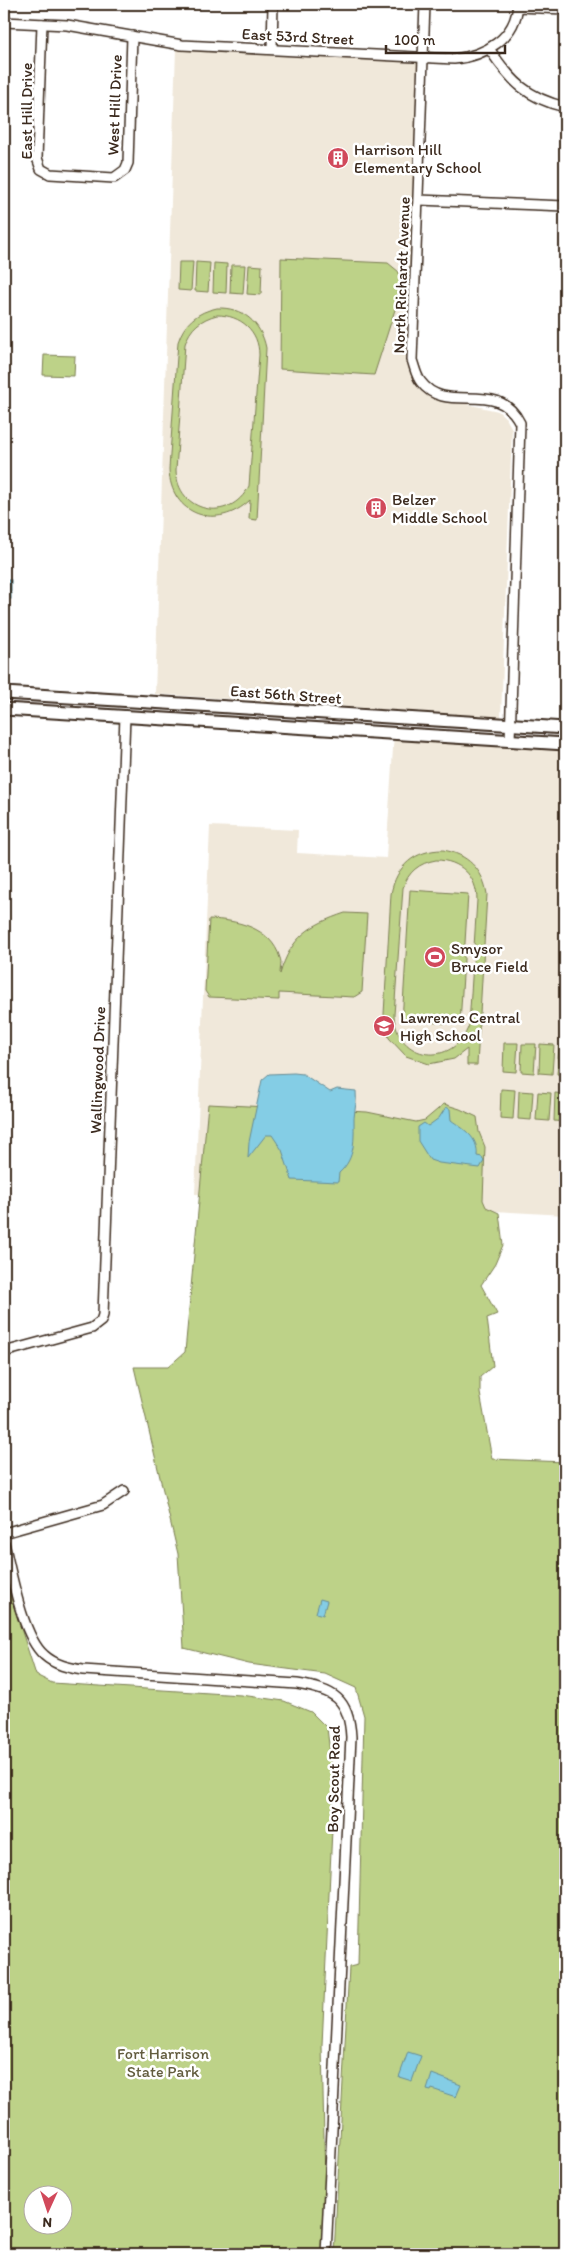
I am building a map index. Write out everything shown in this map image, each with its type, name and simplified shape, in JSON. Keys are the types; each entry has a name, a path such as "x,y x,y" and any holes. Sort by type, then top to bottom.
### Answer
{"main road":[{"name":"East 56th Street","path":"4,693 565,728"},
{"name":"East 56th Street","path":"4,709 435,734 565,744"}],"street":[{"path":"272,49 273,4"},
{"name":"North Richardt Avenue","path":"425,4 412,360 416,375 428,390 442,396 493,399 504,403 514,413 520,423 509,725 510,741"},
{"name":"East 53rd Street","path":"4,22 67,25 182,44 423,58 465,58 490,50 511,27 518,5 565,9"},
{"name":"East Hill Drive","path":"42,24 37,157 41,169 50,174 114,178 122,174"},
{"name":"West Hill Drive","path":"122,174 128,163 132,36"},
{"path":"490,50 509,77 526,91 546,102 565,107"},
{"path":"419,200 565,206"},
{"path":"249,724 250,708"},
{"name":"Wallingwood Drive","path":"4,1352 92,1328 101,1321 103,1315 124,716"},
{"path":"4,1533 103,1506 124,1491"},
{"name":"Boy Scout Road","path":"4,1543 25,1622 30,1634 39,1650 55,1662 72,1668 91,1671 297,1684 326,1691 346,1706 351,1737 326,2254"}],"shaded area":[{"path":"176,48 420,62 414,379 440,398 498,411 506,418 512,429 501,717 155,694"},
{"name":"Lawrence Central High School","path":"394,733 565,744 565,1215 195,1194 210,826 298,830 297,853 386,858"}],"green space":[{"path":"281,258 388,263 399,272 401,291 374,375 280,369"},
{"path":"179,262 193,262 191,291 178,290"},
{"path":"196,262 210,263 208,292 195,291"},
{"path":"214,263 227,264 226,293 213,292"},
{"path":"231,265 245,265 243,294 230,293"},
{"path":"249,265 262,266 261,295 247,294"},
{"path":"226,308 242,313 260,331 266,348 257,520 249,519 250,500 224,515 198,514 187,508 178,498 171,485 169,469 178,342 184,329 192,319 210,310","holes":["217,315 241,321 247,326 256,339 259,355 249,486 240,498 230,506 218,509 206,508 195,504 185,496 179,485 176,470 185,344 190,333 201,322"]},
{"path":"44,355 75,356 74,376 43,375"},
{"path":"443,850 452,852 466,859 478,870 487,894 477,1065 467,1065 467,1049 454,1059 429,1064 406,1056 389,1038 384,1014 391,894 394,884 397,875 408,861 433,851","holes":["436,860 460,866 466,871 476,891 469,1025 462,1039 451,1048 439,1053 427,1054 415,1050 404,1042 397,1030 394,1015 403,888 408,877 419,866"]},
{"name":"Smysor Bruce Field","path":"410,890 468,894 460,1024 402,1021"},
{"path":"345,913 367,914 362,992 354,997 279,993 279,1000 209,997 205,991 209,919 230,921 261,932 275,947 281,960 280,974 284,961 303,934 321,922"},
{"path":"504,1043 518,1043 516,1072 503,1071"},
{"path":"522,1044 536,1044 534,1073 521,1072"},
{"path":"540,1044 554,1045 552,1074 539,1073"},
{"path":"559,1046 565,1046 565,1075 557,1074"},
{"path":"501,1089 515,1090 513,1119 500,1118"},
{"path":"519,1091 533,1092 531,1120 518,1119"},
{"path":"538,1092 551,1093 549,1121 536,1120"},
{"path":"555,1093 565,1094 565,1122 554,1121"},
{"path":"208,1104 367,1112 416,1122 425,1120 444,1104 477,1117 479,1132 485,1147 483,1200 486,1207 499,1213 503,1245 495,1264 481,1285 497,1314 487,1318 493,1366 480,1377 480,1393 492,1459 565,1462 565,2254 334,2254 349,1967 358,1965 364,1716 356,1688 325,1674 249,1664 184,1648 178,1554 134,1367 168,1367 185,1352"},
{"name":"Fort Harrison State Park","path":"4,1576 36,1675 52,1683 241,1695 284,1701 311,1712 327,1728 334,1786 322,2045 326,2232 323,2254 4,2254"}],"water":[{"path":"4,580 11,580 11,599 4,599"},
{"path":"269,1074 303,1074 330,1092 337,1089 356,1091 353,1148 349,1161 339,1173 338,1182 292,1180 282,1150 272,1135 266,1135 248,1158 249,1142 262,1080"},
{"path":"446,1107 450,1109 451,1120 465,1130 473,1139 477,1149 477,1156 482,1157 484,1161 480,1168 439,1163 430,1160 418,1141 418,1127 424,1123 428,1126 439,1118"},
{"path":"320,1599 327,1601 323,1615 316,1613"},
{"path":"408,2052 421,2056 412,2081 399,2077"},
{"path":"432,2074 461,2085 456,2097 432,2089 431,2091 427,2090"}],"place":[{"name":"Harrison Hill Elementary School","path":"338,158"},
{"name":"Belzer Middle School","path":"376,508"},
{"name":"Smysor Bruce Field","path":"435,957"},
{"name":"Lawrence Central High School","path":"384,1026"}]}
